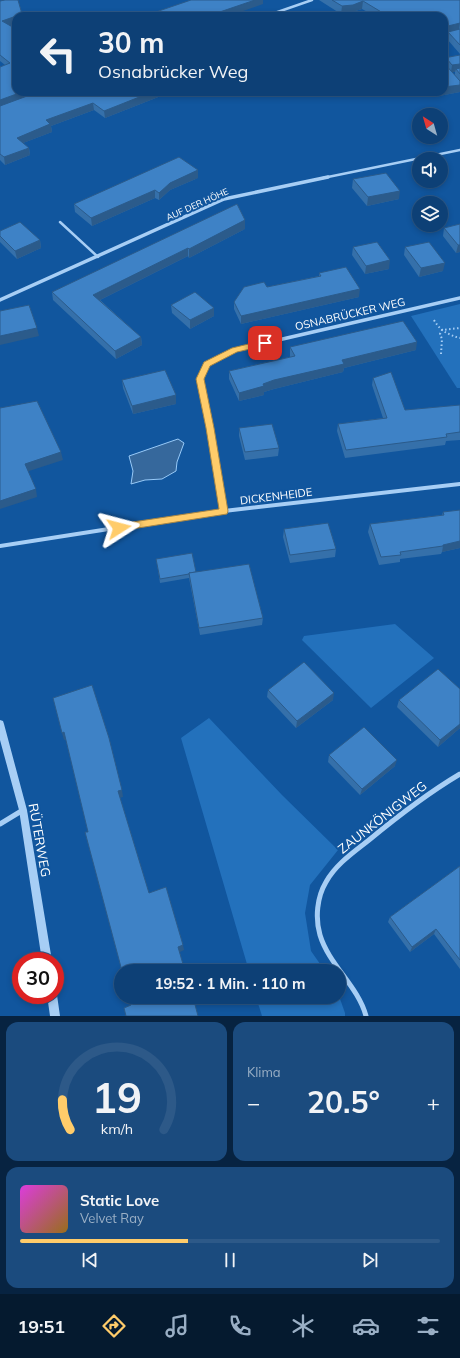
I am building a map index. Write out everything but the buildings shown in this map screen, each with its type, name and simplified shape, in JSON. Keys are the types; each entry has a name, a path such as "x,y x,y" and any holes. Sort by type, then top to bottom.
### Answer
{"street":[{"path":"278,12 312,0"},
{"path":"448,36 460,33"},
{"name":"AUF DER HÖHE","path":"0,300 233,196 460,150"},
{"name":"OSNABRÜCKER WEG","path":"224,511 200,379 207,364 234,350 460,298"},
{"name":"DICKENHEIDE","path":"0,546 224,511 460,484"},
{"name":"RÜTERWEG","path":"0,724 23,810 46,952"},
{"name":"ZAUNKÖNIGWEG","path":"366,1016 363,1005 326,949 318,927 318,904 326,883 342,862 353,853 411,807 441,785 460,774"},
{"path":"0,824 23,810"},
{"path":"54,1004 56,1016"}],"lane":[{"path":"60,222 98,257"}],"path":[{"path":"435,303 438,316 434,320 442,330 449,335 460,338"},
{"path":"442,330 460,328"},
{"path":"441,354 442,339 440,334 442,330"}],"shaded area":[{"path":"460,304 460,388 457,388 411,316"},
{"path":"178,439 184,443 177,462 176,471 162,479 145,480 131,484 133,471 129,456"},
{"path":"395,624 434,658 371,708 302,640 304,636"},
{"path":"209,718 282,795 338,850 310,885 305,913 311,951 320,964 247,964 181,738"},
{"path":"258,1004 342,1004 345,1013 345,1016 262,1016"}],"route":[{"path":"119,528 224,511 200,379 207,364 234,350 265,343"}]}
